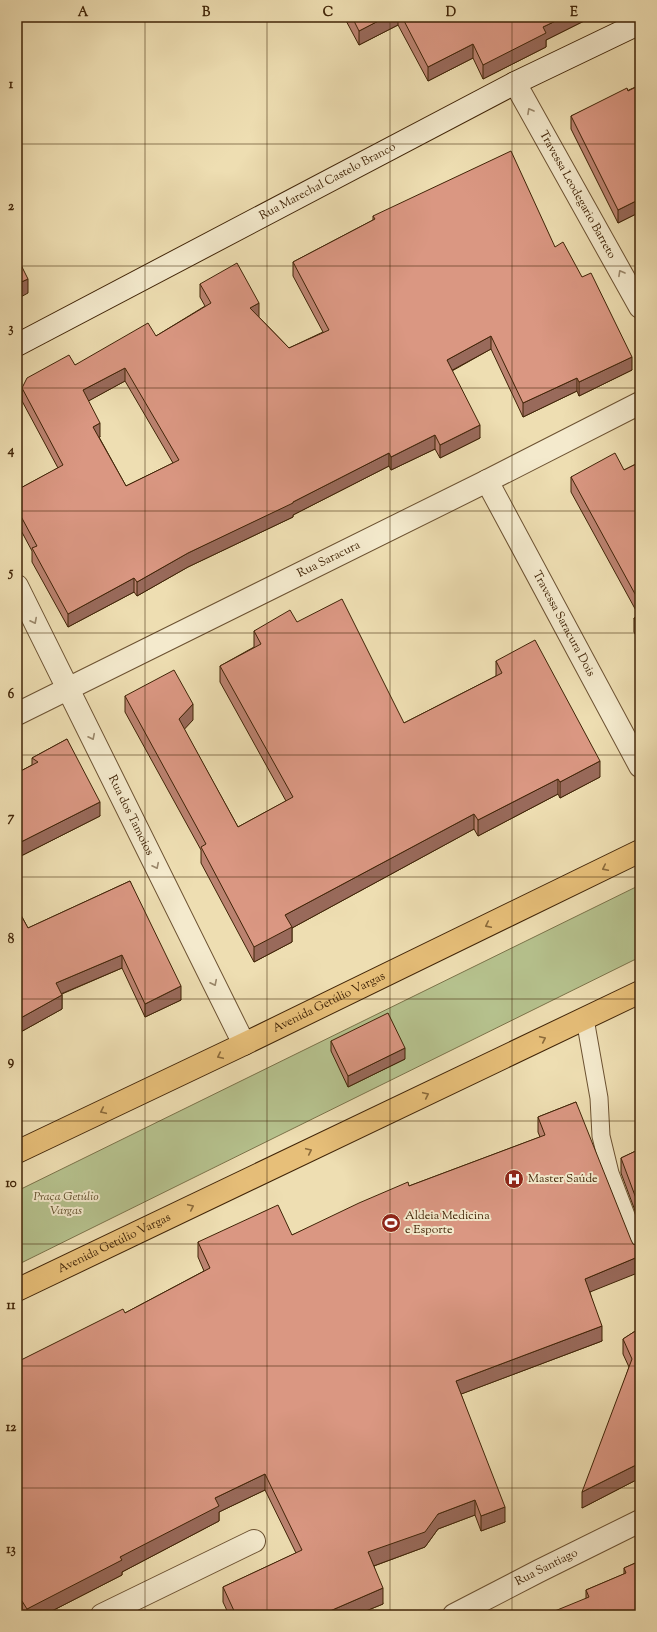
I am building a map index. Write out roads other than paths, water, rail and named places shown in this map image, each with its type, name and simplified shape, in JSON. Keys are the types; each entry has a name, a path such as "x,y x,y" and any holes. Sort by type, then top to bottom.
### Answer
{"main road":[{"name":"Avenida Getúlio Vargas","path":"17,1152 244,1044 640,851"},
{"name":"Avenida Getúlio Vargas","path":"19,1288 585,1020 640,992"}],"street":[{"name":"Rua Marechal Castelo Branco","path":"17,345 515,83 640,23"},
{"name":"Travessa Leodegario Barreto","path":"515,83 640,307"},
{"name":"Rua Saracura","path":"17,714 640,403"},
{"name":"Travessa Saracura Dois","path":"486,481 640,766"},
{"name":"Rua dos Tamoios","path":"17,586 244,1044"},
{"name":"Rua Santiago","path":"454,1615 546,1567 640,1521"},
{"path":"102,1615 254,1541"}],"lane":[{"path":"585,1020 599,1098 601,1136 610,1173 640,1252"}],"place":[{"name":"Master Saúde","path":"514,1179"},
{"name":"Aldeia Medicina e Esporte","path":"391,1223"}],"park label":[{"name":"Praça Getúlio Vargas","path":"66,1204"}]}
